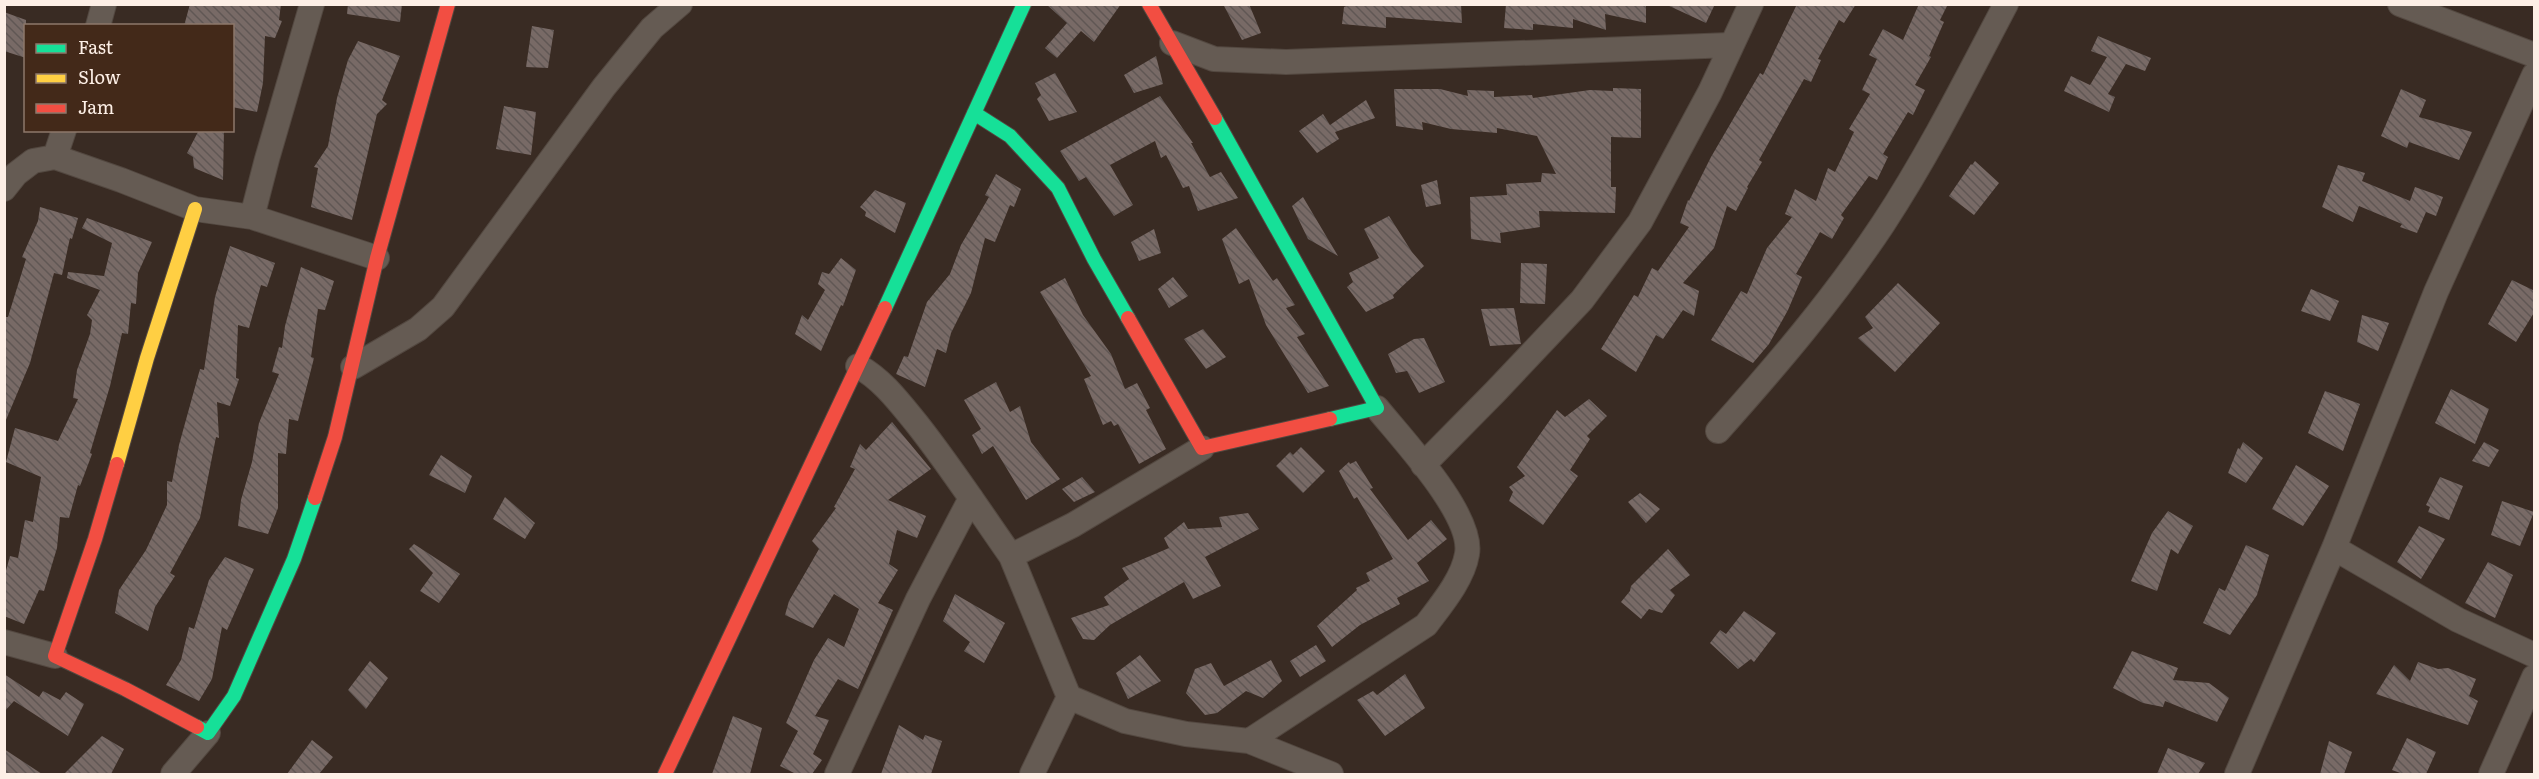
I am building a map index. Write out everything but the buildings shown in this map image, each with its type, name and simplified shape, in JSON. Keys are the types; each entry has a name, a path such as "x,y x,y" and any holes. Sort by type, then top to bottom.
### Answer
{"street":[{"path":"99,24 105,4"},
{"path":"252,217 312,4"},
{"path":"173,774 208,733 234,696 294,559 335,437 377,258 448,4"},
{"path":"353,367 418,329 443,306 604,87 652,28 680,4"},
{"path":"665,774 858,366 1024,4"},
{"path":"1149,4 1377,408 1423,465 1461,520 1467,537 1467,555 1444,600 1426,625 1249,741"},
{"path":"1423,465 1582,300 1640,222 1710,92 1751,4"},
{"path":"1718,431 1798,341 1883,224 1936,136 2006,4"},
{"path":"2400,4 2535,55"},
{"path":"1172,43 1214,59 1286,62 1730,45"},
{"path":"2236,774 2334,548 2436,292 2535,75"},
{"path":"974,113 1010,136 1058,188 1094,259 1202,448"},
{"path":"56,157 63,132"},
{"path":"4,189 16,174 33,161 56,157 195,209 252,217 377,258"},
{"path":"55,656 95,539 147,358 195,209"},
{"path":"858,366 870,373 890,391 951,466 1011,556 1069,697 1125,721 1186,734 1249,741 1304,769 1331,774"},
{"path":"1011,556 1072,525 1202,448 1377,408"},
{"path":"837,774 918,599 971,498"},
{"path":"2334,548 2458,620 2535,655"},
{"path":"4,642 55,656 125,689 208,733"},
{"path":"2491,774 2534,681"},
{"path":"1032,774 1069,697"}],"traffic: fast":[{"path":"885,308 1024,4"},
{"path":"974,113 1010,136 1058,188 1094,259 1128,318"},
{"path":"1215,118 1377,408 1330,419"},
{"path":"197,727 208,733 234,696 294,559 315,498"}],"traffic: slow":[{"path":"117,464 147,358 195,209"}],"traffic: jam":[{"path":"315,498 335,437 377,258 448,4"},
{"path":"1149,4 1215,118"},
{"path":"665,774 885,308"},
{"path":"1128,318 1202,448 1330,419"},
{"path":"117,464 95,539 55,656 197,727"}]}
